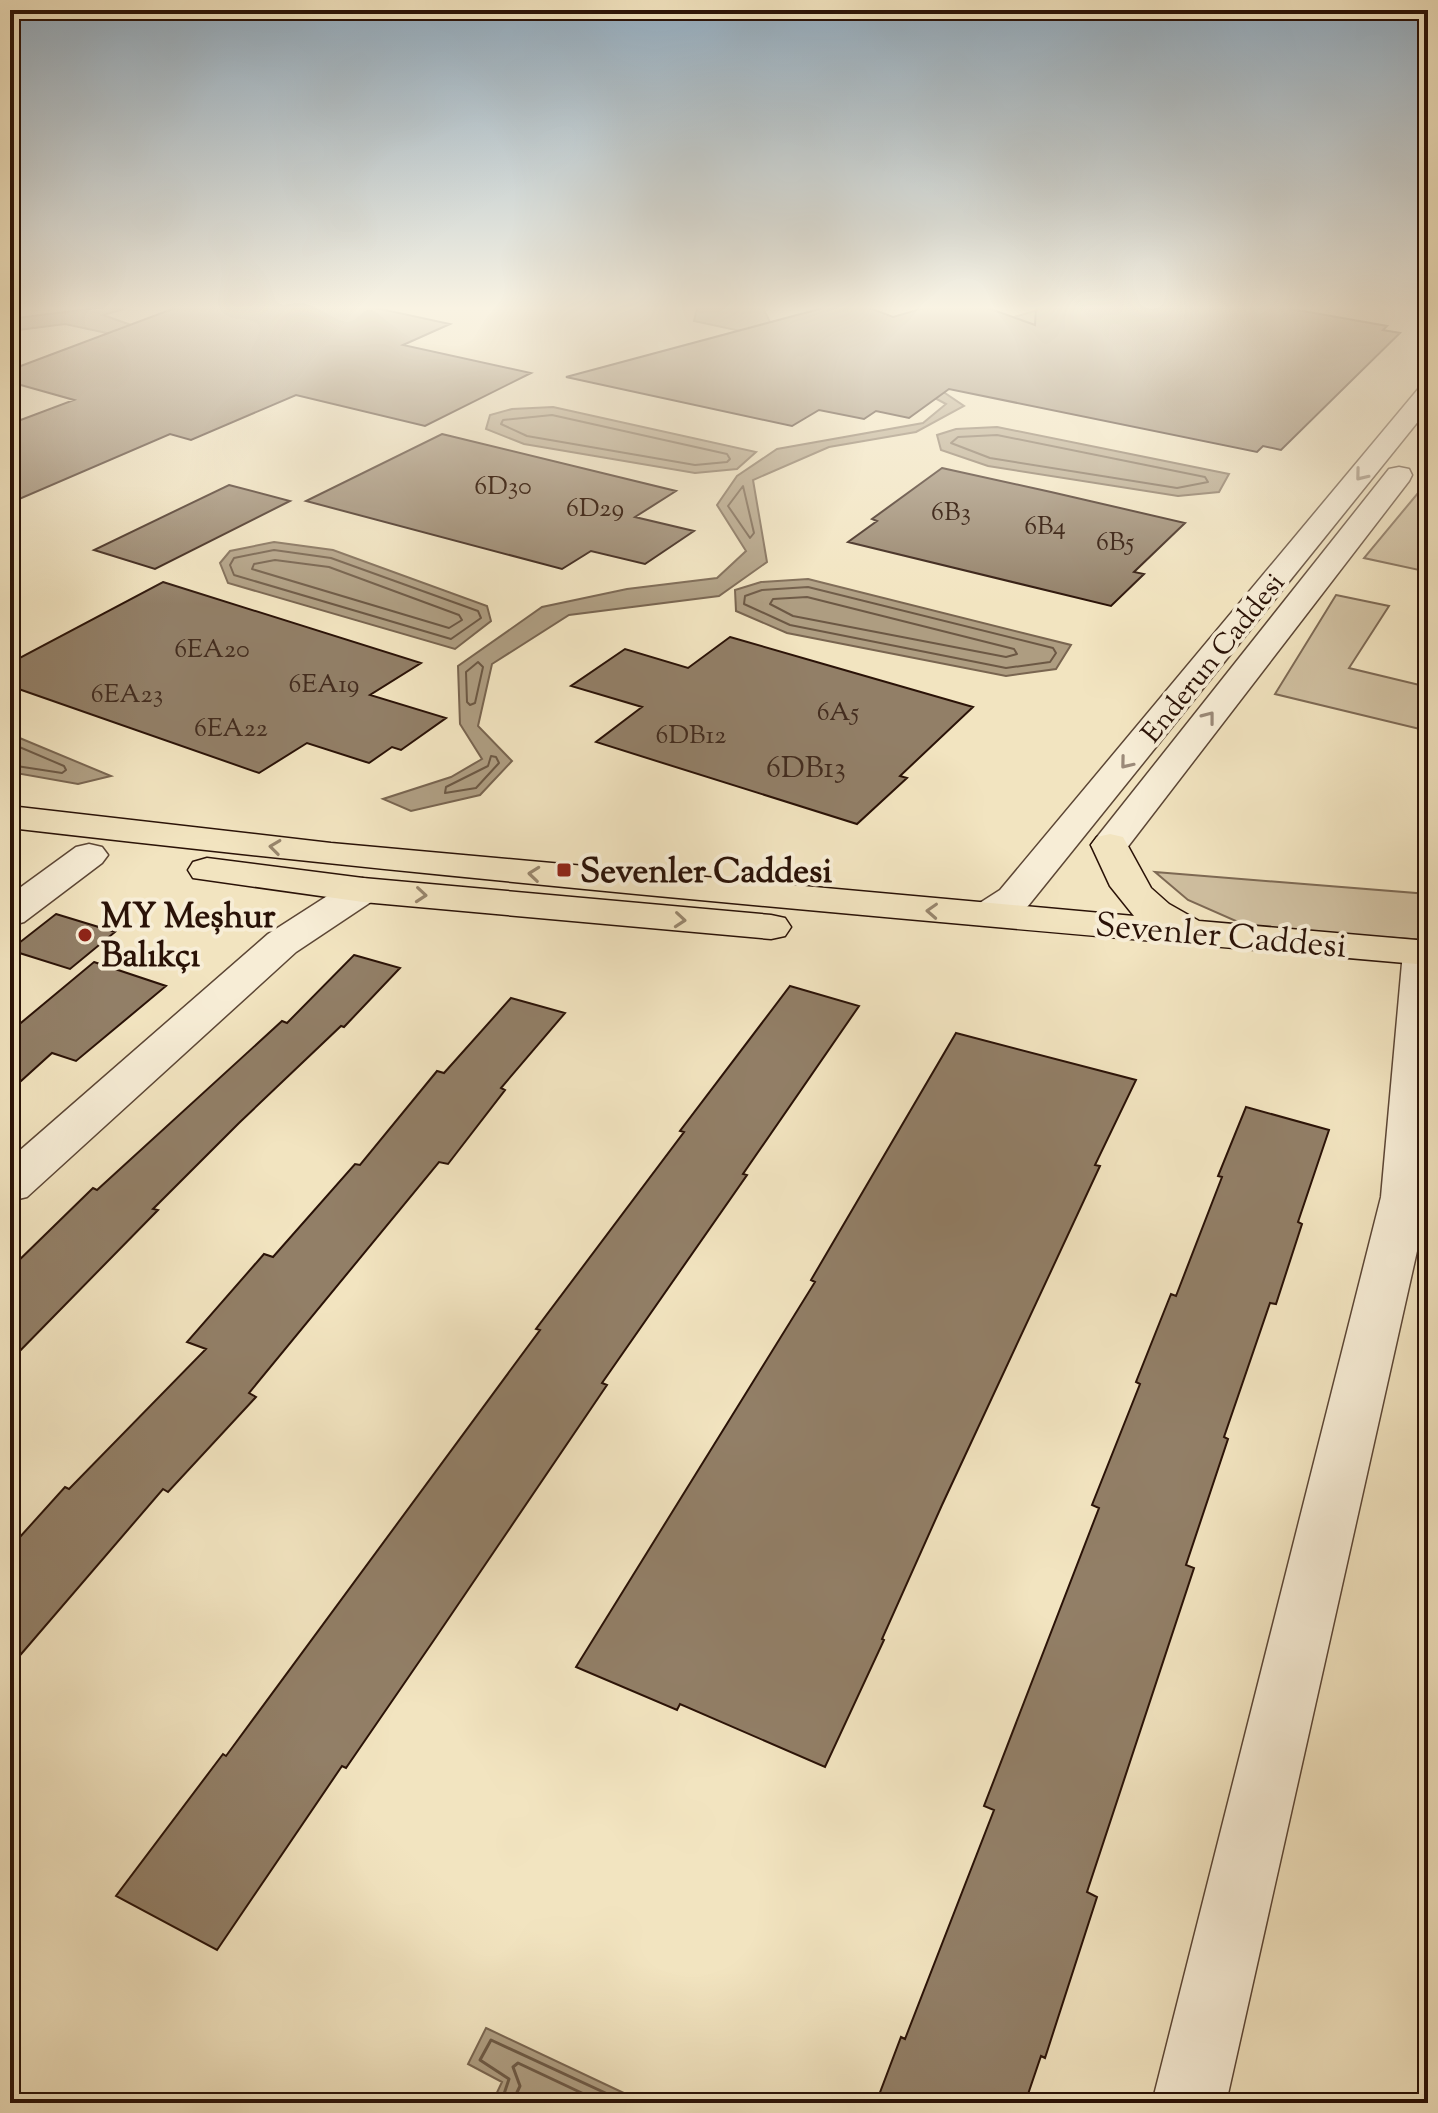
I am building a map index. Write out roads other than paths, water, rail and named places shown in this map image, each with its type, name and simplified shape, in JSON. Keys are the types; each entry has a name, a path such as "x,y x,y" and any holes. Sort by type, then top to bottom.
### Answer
{"main road":[{"name":"Sevenler Caddesi","path":"10,817 688,889 989,914 1083,934 1186,930 1425,965"},
{"name":"Sevenler Caddesi","path":"10,845 363,890 707,922 1083,934 1425,965"},
{"path":"1110,845 1126,882 1141,902 1151,912 1186,930"},
{"path":"1083,934 1101,862 1110,845"}],"street":[{"name":"Enderun Caddesi","path":"989,914 1014,898 1417,407"},
{"name":"Enderun Caddesi","path":"1110,845 1428,438"},
{"path":"10,914 89,855"},
{"path":"10,1185 282,943 363,890"},
{"path":"1189,2103 1405,1197 1425,965"}],"water":[{"path":"553,407 756,452 737,469 695,473 524,444 486,429 490,415 512,409"},
{"path":"943,407 963,407 916,432 829,447 753,480 767,562 719,596 569,615 492,664 478,726 512,761 480,795 411,811 383,799 451,777 482,759 460,724 458,666 542,607 627,589 717,578 746,551 717,505 737,476 777,449 923,423"},
{"path":"997,427 1229,474 1219,492 1178,496 988,466 941,450 937,435 956,429"},
{"path":"274,542 333,550 487,606 491,621 455,649 228,583 220,563 230,551"},
{"path":"808,579 1071,645 1056,669 1006,676 787,633 736,611 735,590 761,582"},
{"path":"10,734 111,776 78,784 10,772"},
{"path":"486,2028 645,2103 492,2103 502,2082 468,2064"}],"place":[{"name":"Sevenler Caddesi","path":"564,870"},
{"name":"MY Meşhur Balıkçı","path":"85,935"}]}
